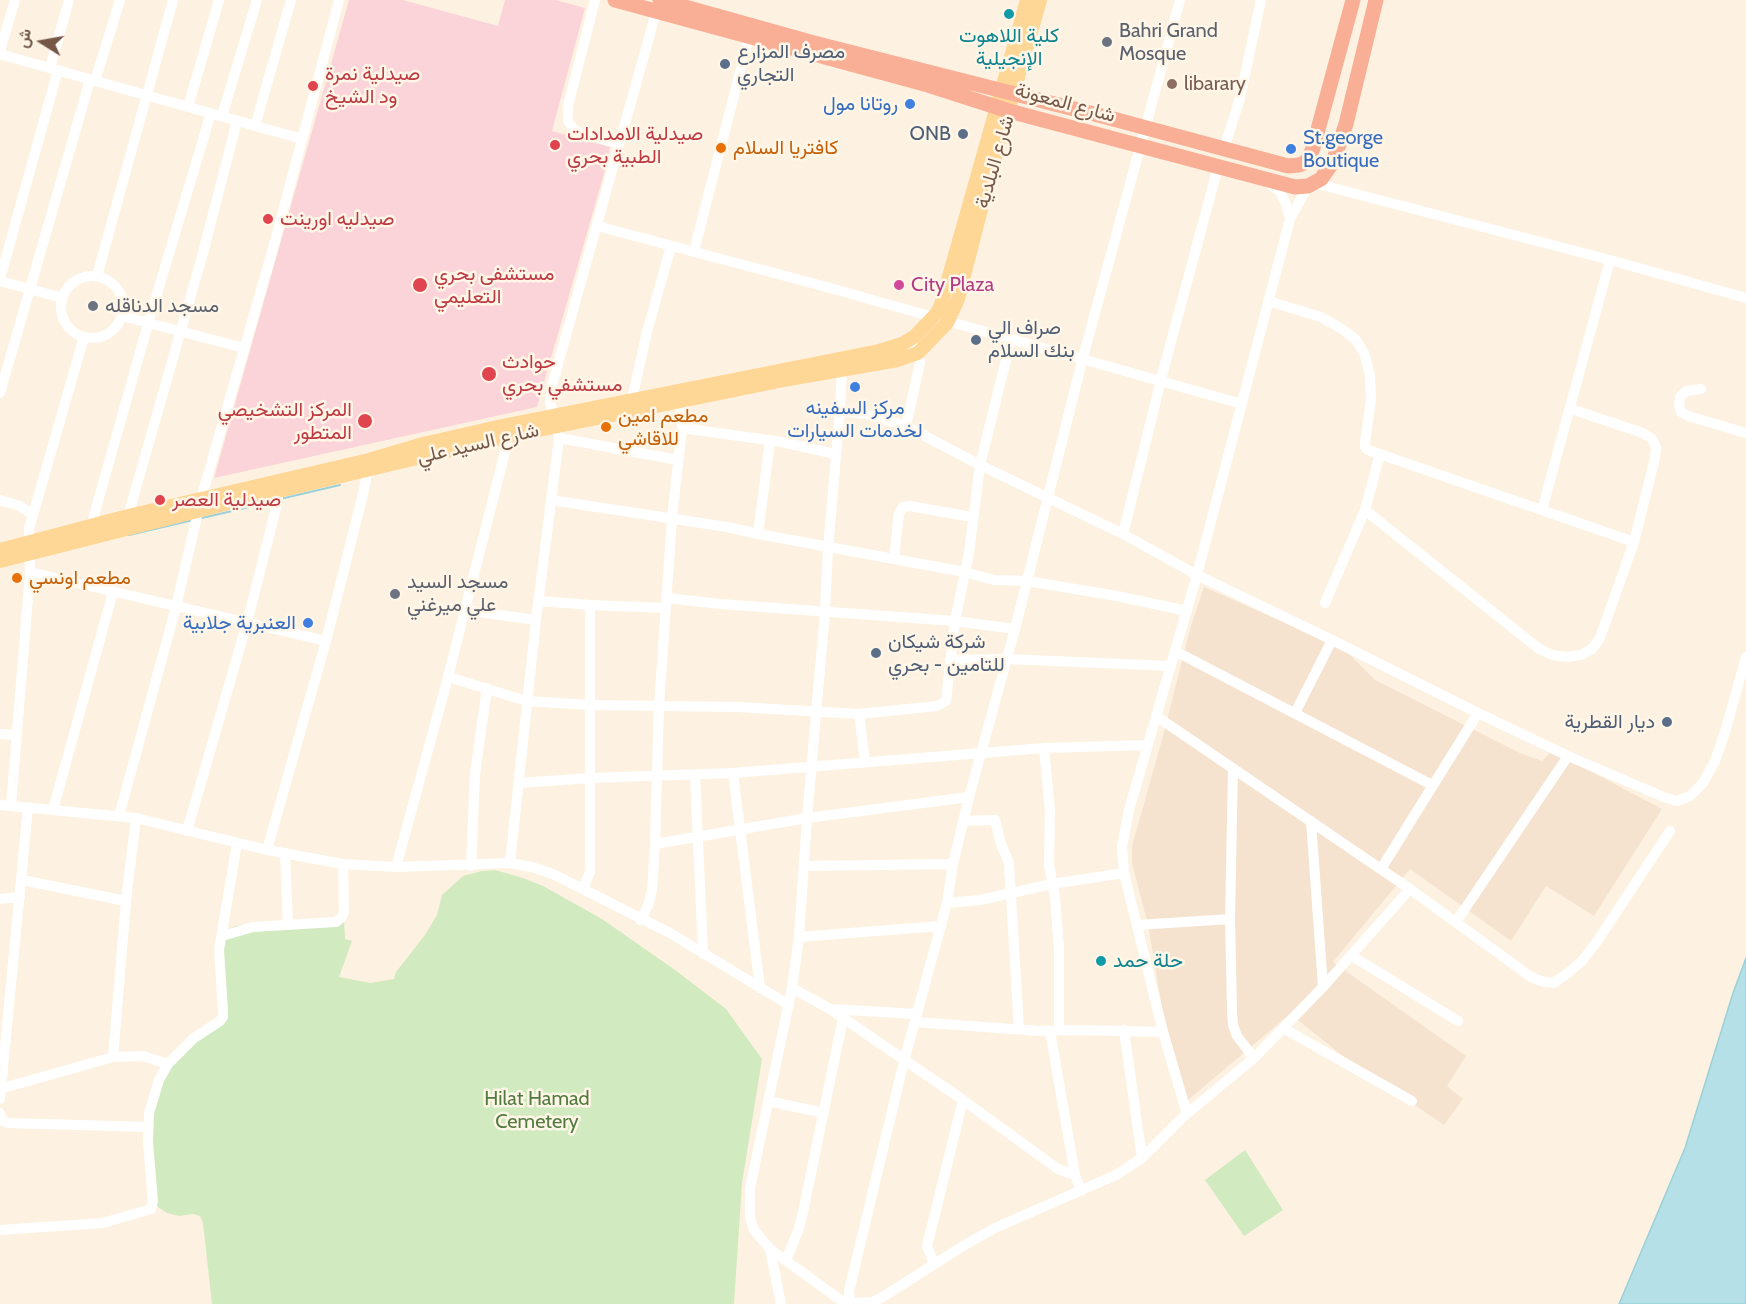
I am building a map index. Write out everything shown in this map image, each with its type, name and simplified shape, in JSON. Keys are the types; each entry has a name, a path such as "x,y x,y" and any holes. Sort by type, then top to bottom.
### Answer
{"highway":[{"name":"شارع المعونة","path":"615,0 658,4 1008,92 1288,166 1299,165 1309,158 1353,0"},
{"path":"1311,184 1327,172 1333,162 1348,113 1376,0"},
{"name":"شارع المعونة","path":"658,4 749,37 928,85 1004,109 1295,187 1311,184"}],"main road":[{"name":"شارع البلدية","path":"932,318 941,305 1004,109 1027,0"},
{"name":"شارع البلدية","path":"1008,92 1040,0"},
{"name":"شارع البلدية","path":"947,323 958,299 981,184"},
{"name":"شارع السيد علي","path":"0,550 29,548 369,465 681,402 842,364 891,348 914,337 932,318"},
{"name":"شارع السيد علي","path":"0,561 91,526 129,516 278,492 369,465 423,444 557,426 632,399 842,364 898,360 918,353 947,323"}],"street":[{"path":"15,0 0,53 302,139"},
{"path":"63,298 0,280 54,69 69,0"},
{"path":"0,393 92,80 120,0"},
{"path":"97,276 173,0"},
{"path":"188,107 219,0"},
{"path":"91,526 148,324 216,115 257,0"},
{"path":"255,126 291,0"},
{"path":"119,816 339,0"},
{"path":"596,0 568,106 568,120 574,131 619,144"},
{"path":"850,1304 849,1291 904,1061 947,903 953,864 969,797 1015,630 1082,361 1180,0"},
{"path":"1224,149 1240,98 1262,0"},
{"path":"510,862 551,500 557,426 550,401 552,386 658,4"},
{"path":"694,251 749,37"},
{"path":"129,516 237,121"},
{"path":"1123,534 1164,368 1218,167"},
{"path":"1263,178 1280,192 1290,219"},
{"path":"1186,1114 1163,1032 1125,873 1122,847 1129,810 1197,575 1290,219 1311,184 1610,260 1746,298"},
{"path":"597,226 1242,404"},
{"path":"632,399 671,246"},
{"path":"1542,510 1610,260"},
{"path":"97,276 107,279 119,291 123,307 122,316 111,331 94,338 84,337 75,333 63,317 63,298 73,283 81,278 97,276"},
{"path":"1269,301 1321,317 1356,340 1365,355 1370,376 1371,399 1365,447 1634,542"},
{"path":"122,316 244,348"},
{"path":"84,337 29,528 30,572 17,735 5,805 136,818 237,843 343,864 396,867 471,866 510,862 532,867 583,889 640,920 670,933 789,1005"},
{"path":"906,426 920,363 914,337"},
{"path":"448,678 527,700 590,705 738,707 859,714 937,706 946,701 955,621 965,572 980,465 1011,340"},
{"path":"842,364 799,937 789,1005 750,1188 749,1205 754,1230 770,1249 839,1299 850,1304 872,1302 995,1228 1116,1175 1142,1158 1186,1114 1254,1058 1352,956 1410,889"},
{"path":"1701,389 1686,391 1680,397 1681,412 1746,433"},
{"path":"640,920 648,906 652,890 659,706 672,518 682,428 681,402"},
{"path":"1365,510 1538,648 1552,655 1567,657 1581,655 1592,649 1600,638 1634,542 1656,447 1652,439 1643,433 1571,409"},
{"path":"840,411 866,414 906,426 980,465 1123,534 1197,575 1478,714 1568,756 1677,801 1690,796 1704,783 1715,761 1746,657"},
{"path":"557,426 678,460"},
{"path":"682,428 770,441 835,454"},
{"path":"396,867 448,678 509,436"},
{"path":"758,534 770,441"},
{"path":"1325,603 1365,510 1380,454"},
{"path":"267,849 326,641 369,465"},
{"path":"187,831 247,623 278,500 278,492"},
{"path":"0,500 20,506 33,515"},
{"path":"551,500 727,526 828,548 965,572 994,580 1027,581 1117,596 1187,611"},
{"path":"894,559 899,513 903,507 910,506 972,517"},
{"path":"30,572 326,641"},
{"path":"53,810 113,592"},
{"path":"540,601 590,605 667,603 729,605 955,621 1015,630"},
{"path":"583,889 590,872 590,605"},
{"path":"464,610 536,620"},
{"path":"1295,713 1332,640"},
{"path":"1175,651 1432,785"},
{"path":"950,660 1006,659 1171,666"},
{"path":"471,866 475,774 487,688"},
{"path":"859,714 865,762"},
{"path":"1381,869 1478,714"},
{"path":"1156,716 1541,981 1553,983 1581,962 1670,831"},
{"path":"0,734 17,735"},
{"path":"519,783 733,773 1044,748 1148,745"},
{"path":"1044,748 1050,811 1048,865 1055,897 1059,948 1054,1030 1075,1175 1081,1191"},
{"path":"1456,922 1568,756"},
{"path":"1233,768 1230,919 1233,1025 1237,1036 1254,1058"},
{"path":"733,773 760,988"},
{"path":"695,775 702,954"},
{"path":"655,844 807,818 969,797"},
{"path":"0,1099 28,807"},
{"path":"113,1057 126,901 136,818"},
{"path":"963,821 995,820 1009,863 1019,1029"},
{"path":"1311,821 1323,987"},
{"path":"0,1230 103,1223 151,1209 153,1201 148,1127 159,1080 168,1065 194,1038 223,1017 219,950 237,843"},
{"path":"285,853 288,925"},
{"path":"222,936 254,927 336,921 344,912 343,864"},
{"path":"804,866 953,864"},
{"path":"947,903 1011,895 1052,885 1125,873"},
{"path":"22,880 126,901"},
{"path":"0,899 20,897"},
{"path":"1138,925 1230,919"},
{"path":"799,937 941,926"},
{"path":"1352,956 1458,1021"},
{"path":"792,988 830,1009 963,1100 1058,1169 1075,1175"},
{"path":"830,1009 1019,1029 1163,1032"},
{"path":"786,1261 799,1228 825,1113 843,1018"},
{"path":"1283,1028 1412,1101"},
{"path":"1124,1030 1142,1158"},
{"path":"0,1089 113,1057 143,1056 168,1065"},
{"path":"934,1264 927,1246 963,1100"},
{"path":"768,1101 825,1113"},
{"path":"0,1113 3,1121 8,1123 148,1127"},
{"path":"770,1249 781,1304"}],"shaded area":[{"name":"مستشفى بحري التعليمي","path":"349,0 403,0 498,26 505,0 556,0 585,8 552,131 610,147 607,163 537,407 214,478"},
{"path":"1204,587 1348,653 1375,680 1520,753 1542,761 1552,751 1662,809 1594,916 1546,886 1511,941 1410,869 1333,962 1466,1056 1447,1086 1463,1099 1444,1125 1348,1060 1290,1014 1188,1100 1163,1014 1148,925 1132,863 1132,846 1190,629"}],"green space":[{"name":"Hilat Hamad Cemetery","path":"495,870 543,886 602,919 675,970 726,1009 762,1059 742,1183 734,1304 212,1304 203,1223 200,1216 193,1214 179,1216 167,1213 158,1207 153,1198 147,1122 169,1063 227,1018 222,941 230,928 276,921 344,920 345,939 352,941 339,977 370,983 394,979 396,972 425,935 437,915 442,895 463,876"},
{"path":"1245,1150 1283,1210 1244,1236 1205,1180"}],"water":[{"path":"1746,958 1746,1304 1619,1304 1685,1148"}],"waterway":[{"path":"280,499 340,485"},
{"path":"202,518 275,501"},
{"path":"129,535 193,520"}],"place":[{"name":"كلية اللاهوت الإنجيلية","path":"1009,14"},
{"name":"Bahri Grand Mosque","path":"1107,42"},
{"name":"مصرف المزارع التجاري","path":"725,64"},
{"name":"libarary","path":"1172,84"},
{"name":"صيدلية نمرة ود الشيخ","path":"313,86"},
{"name":"روتانا مول","path":"910,104"},
{"name":"ONB","path":"963,134"},
{"name":"صيدلية الامدادات الطبية بحري","path":"555,145"},
{"name":"كافتريا السلام","path":"721,148"},
{"name":"St.george Boutique","path":"1291,149"},
{"name":"صيدليه اورينت","path":"268,219"},
{"name":"مستشفى بحري التعليمي","path":"420,285"},
{"name":"City Plaza","path":"899,285"},
{"name":"مسجد الدناقله","path":"93,306"},
{"name":"صراف الي بنك السلام","path":"976,340"},
{"name":"حوادث مستشفي بحري","path":"489,374"},
{"name":"مركز السفينه لخدمات السيارات","path":"855,387"},
{"name":"المركز التشخيصي المتطور","path":"365,421"},
{"name":"مطعم امين للاقاشي","path":"606,427"},
{"name":"صيدلية العصر","path":"160,500"},
{"name":"مطعم اونسي","path":"17,578"},
{"name":"مسجد السيد علي ميرغني","path":"395,594"},
{"name":"العنبرية جلابية","path":"308,623"},
{"name":"شركة شيكان للتامين - بحري","path":"876,653"},
{"name":"ديار القطرية","path":"1667,722"},
{"name":"حلة حمد","path":"1101,961"}]}
